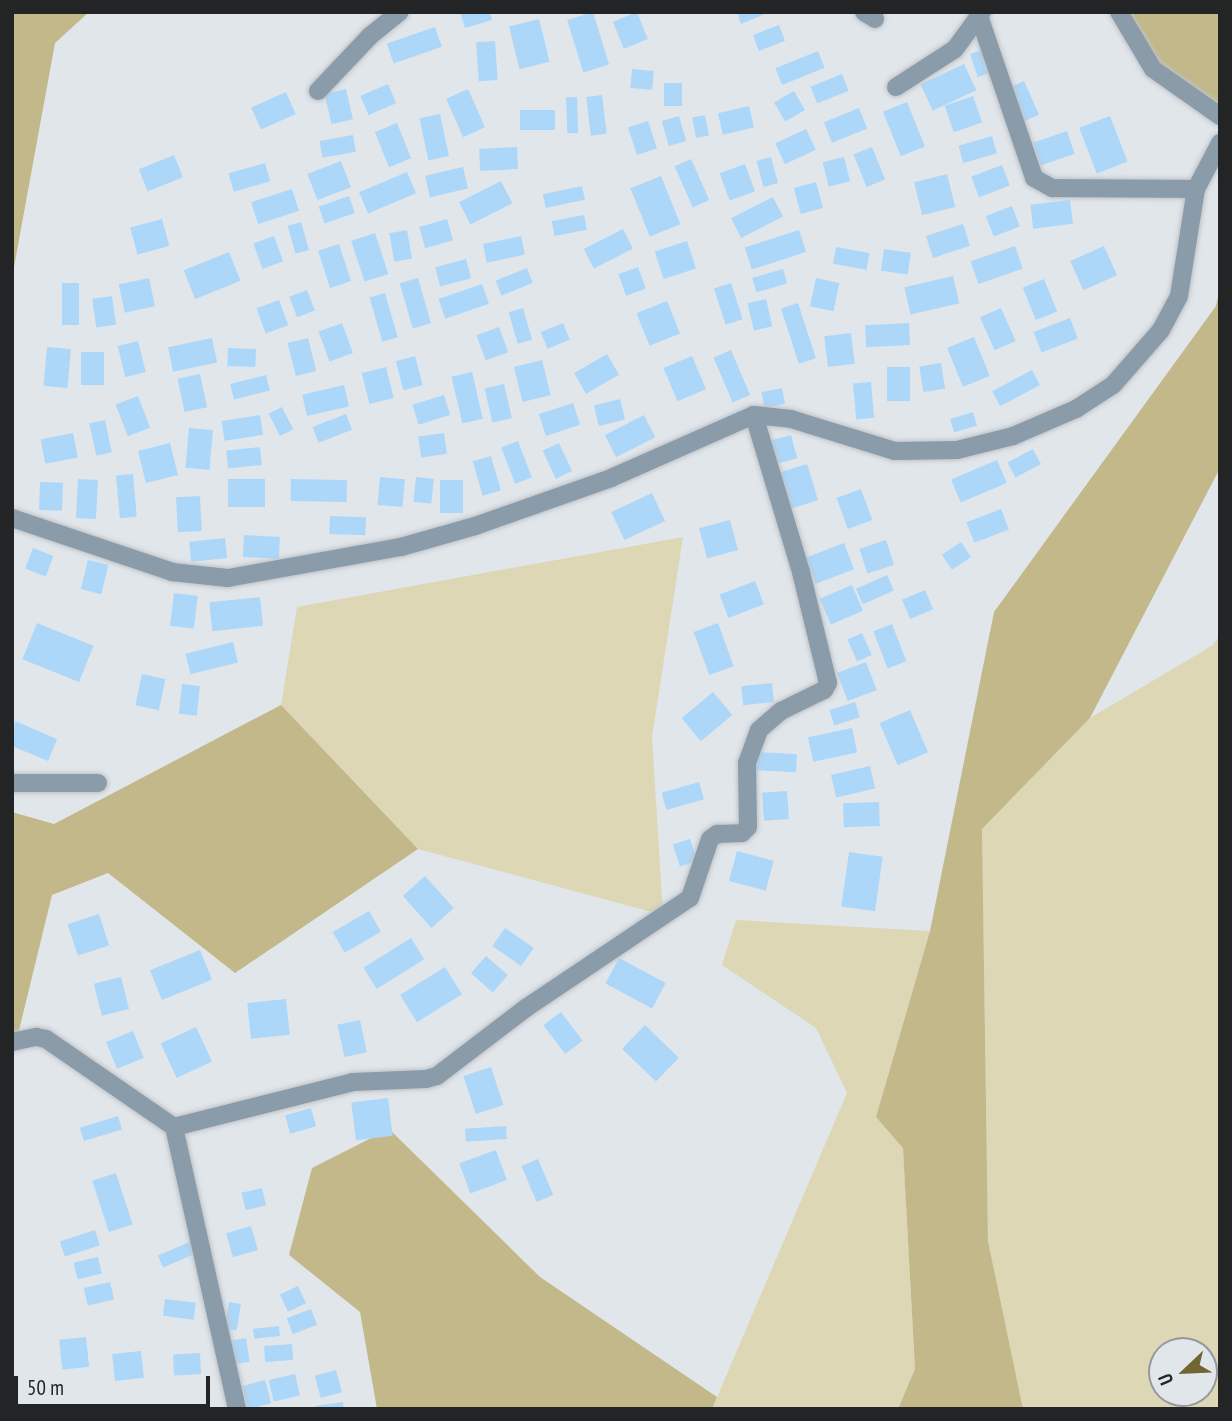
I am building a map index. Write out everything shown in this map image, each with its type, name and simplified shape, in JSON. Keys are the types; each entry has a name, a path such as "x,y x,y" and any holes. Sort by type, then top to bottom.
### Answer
{"street":[{"path":"318,91 370,36 400,12"},
{"path":"1119,12 1153,69 1220,116"},
{"path":"896,87 955,49 981,14"},
{"path":"981,14 1034,178 1052,188 1196,189"},
{"path":"12,518 172,572 228,578 401,547 475,526 611,478 754,415 791,419 895,451 957,450 1013,436 1076,409 1113,385 1161,330 1179,296 1196,189 1220,143"},
{"path":"174,1127 353,1082 426,1079 437,1076 526,1008 690,898 710,839 717,834 742,833 748,827 747,763 759,730 782,711 824,690 828,683 801,572 754,415"},
{"path":"12,783 98,783"},
{"path":"12,1042 36,1037 46,1039 174,1127 237,1409"}],"shaded area":[{"path":"12,12 89,12 55,43 12,278"},
{"path":"1112,12 1220,12 1220,123 1155,76"},
{"path":"1220,288 1220,468 1090,718 982,829 988,1241 1023,1409 898,1409 915,1369 903,1148 876,1117 930,931 994,612 1216,306"},
{"path":"683,537 652,737 663,915 418,849 281,705 297,607"},
{"path":"1220,635 1220,1409 1023,1409 988,1241 982,829 1090,718 1213,645"},
{"path":"281,705 418,849 235,973 108,873 52,895 12,1059 12,812 54,824"},
{"path":"736,920 930,931 876,1117 903,1147 915,1369 898,1409 712,1409 847,1093 816,1028 722,965"},
{"path":"389,1129 540,1277 717,1397 712,1409 377,1409 360,1312 289,1255 312,1168"}],"building":[{"path":"460,12 490,12 492,20 465,28"},
{"path":"593,12 609,65 583,72 567,20"},
{"path":"637,12 648,39 624,49 613,22"},
{"path":"737,12 770,12 741,24"},
{"path":"539,19 550,62 520,69 509,26"},
{"path":"779,25 785,41 759,51 753,35"},
{"path":"435,27 442,47 394,63 387,44"},
{"path":"495,41 498,80 479,81 476,42"},
{"path":"988,48 996,71 978,77 970,54"},
{"path":"818,51 825,68 782,85 775,68"},
{"path":"964,64 976,90 933,111 920,84"},
{"path":"632,69 654,71 652,90 630,88"},
{"path":"842,74 849,91 817,103 810,87"},
{"path":"1024,81 1039,115 1023,122 1008,88"},
{"path":"664,83 682,83 682,106 664,106"},
{"path":"388,84 396,103 369,115 360,96"},
{"path":"346,89 353,119 332,124 325,94"},
{"path":"468,89 485,127 463,137 446,99"},
{"path":"794,91 805,110 785,122 774,102"},
{"path":"286,92 296,114 261,129 251,107"},
{"path":"602,95 607,134 591,136 586,97"},
{"path":"973,96 982,122 954,132 945,106"},
{"path":"566,97 577,97 578,133 567,133"},
{"path":"907,102 925,147 901,156 883,112"},
{"path":"749,106 754,127 723,135 718,113"},
{"path":"859,108 867,128 832,143 824,122"},
{"path":"520,110 555,110 555,130 520,130"},
{"path":"440,114 449,156 428,160 419,118"},
{"path":"705,115 709,136 696,138 692,117"},
{"path":"679,116 686,141 669,146 662,121"},
{"path":"1110,116 1128,162 1097,174 1079,128"},
{"path":"648,121 657,149 637,155 628,127"},
{"path":"397,123 411,158 389,167 375,132"},
{"path":"806,129 816,150 785,164 775,143"},
{"path":"1067,131 1075,154 1041,165 1033,143"},
{"path":"353,135 356,152 322,158 320,141"},
{"path":"992,136 997,153 963,163 958,146"},
{"path":"517,147 518,169 480,171 479,149"},
{"path":"872,147 885,179 867,187 853,154"},
{"path":"174,155 183,177 148,191 139,169"},
{"path":"771,157 778,183 763,187 757,161"},
{"path":"844,157 850,181 829,187 823,162"},
{"path":"691,159 709,200 693,207 675,166"},
{"path":"341,161 351,187 317,200 307,174"},
{"path":"265,163 270,181 234,192 228,173"},
{"path":"745,164 755,191 730,200 720,173"},
{"path":"1002,165 1010,186 979,197 971,177"},
{"path":"463,167 468,188 430,197 425,176"},
{"path":"407,172 416,193 368,213 359,192"},
{"path":"947,174 955,207 922,215 914,182"},
{"path":"661,176 680,224 650,237 630,188"},
{"path":"501,181 512,203 470,225 459,202"},
{"path":"816,182 823,208 801,214 794,188"},
{"path":"582,186 585,200 546,208 543,194"},
{"path":"292,189 299,211 258,224 251,202"},
{"path":"349,196 355,213 325,223 319,206"},
{"path":"773,197 783,217 741,238 731,218"},
{"path":"1070,200 1073,224 1033,229 1030,205"},
{"path":"1012,206 1020,227 994,237 986,216"},
{"path":"584,215 587,230 554,236 552,221"},
{"path":"162,219 169,246 137,255 130,228"},
{"path":"447,219 453,240 425,248 419,227"},
{"path":"301,222 309,250 296,254 288,226"},
{"path":"963,224 970,246 933,258 926,236"},
{"path":"623,229 633,249 594,269 584,249"},
{"path":"407,230 412,259 394,262 389,233"},
{"path":"799,230 806,252 752,269 745,248"},
{"path":"375,233 388,274 365,282 351,241"},
{"path":"274,236 283,261 263,269 253,244"},
{"path":"521,236 525,255 487,263 483,244"},
{"path":"687,241 696,269 664,279 655,252"},
{"path":"339,244 351,281 330,288 318,251"},
{"path":"1015,246 1023,269 978,284 971,261"},
{"path":"1104,246 1117,275 1083,290 1070,261"},
{"path":"836,247 869,253 867,270 833,264"},
{"path":"884,249 911,253 908,275 881,271"},
{"path":"229,252 241,281 195,299 184,270"},
{"path":"466,259 471,278 440,287 435,267"},
{"path":"638,267 646,289 626,296 618,274"},
{"path":"527,268 533,283 501,296 495,281"},
{"path":"783,269 787,283 756,292 752,278"},
{"path":"953,276 959,303 911,315 904,287"},
{"path":"149,278 155,306 125,313 119,284"},
{"path":"418,278 431,323 413,328 400,283"},
{"path":"816,278 839,283 833,311 810,306"},
{"path":"1044,279 1057,311 1036,320 1023,288"},
{"path":"62,283 79,283 79,325 62,325"},
{"path":"731,283 743,319 726,325 714,289"},
{"path":"482,284 489,304 445,319 439,299"},
{"path":"307,290 315,311 297,317 289,297"},
{"path":"385,293 398,337 382,342 370,297"},
{"path":"112,296 116,325 96,328 92,299"},
{"path":"766,299 772,326 754,331 747,303"},
{"path":"279,300 288,325 266,334 256,308"},
{"path":"667,301 680,333 650,346 636,313"},
{"path":"798,303 816,358 799,364 781,309"},
{"path":"523,308 532,340 518,344 509,312"},
{"path":"1001,308 1016,341 995,350 980,317"},
{"path":"1070,318 1078,339 1041,353 1034,332"},
{"path":"342,323 353,353 329,362 319,332"},
{"path":"563,323 570,340 547,349 541,332"},
{"path":"909,323 910,345 866,347 865,325"},
{"path":"499,327 508,352 486,361 476,335"},
{"path":"851,333 855,364 828,367 824,336"},
{"path":"974,337 990,376 963,387 947,348"},
{"path":"212,338 217,362 173,372 168,347"},
{"path":"308,338 316,371 296,376 288,343"},
{"path":"138,341 146,372 125,377 118,346"},
{"path":"47,347 71,349 68,388 44,386"},
{"path":"228,348 256,349 255,367 227,366"},
{"path":"731,350 750,395 733,403 714,357"},
{"path":"81,352 104,352 104,385 81,385"},
{"path":"607,354 619,375 586,394 574,373"},
{"path":"415,356 423,385 403,390 396,361"},
{"path":"692,356 706,389 678,401 663,368"},
{"path":"542,360 551,395 523,402 514,367"},
{"path":"941,363 945,389 923,392 919,366"},
{"path":"386,367 394,398 369,404 362,373"},
{"path":"887,367 910,367 910,401 887,401"},
{"path":"1032,370 1040,385 1000,406 992,391"},
{"path":"472,372 483,419 462,423 452,377"},
{"path":"200,374 207,407 185,412 178,379"},
{"path":"266,375 270,391 234,399 230,384"},
{"path":"871,382 874,418 856,419 853,384"},
{"path":"504,384 512,418 492,423 485,388"},
{"path":"344,385 349,406 307,416 302,395"},
{"path":"782,388 785,404 764,408 761,392"},
{"path":"444,395 450,415 419,425 412,405"},
{"path":"138,396 150,428 128,436 116,405"},
{"path":"620,399 625,419 599,426 594,406"},
{"path":"573,403 580,425 546,436 539,414"},
{"path":"282,407 293,429 280,436 269,414"},
{"path":"973,412 977,425 954,432 950,419"},
{"path":"346,414 352,430 318,443 312,427"},
{"path":"260,415 263,435 225,441 221,421"},
{"path":"644,415 655,437 616,457 605,435"},
{"path":"105,420 112,452 96,456 89,423"},
{"path":"189,428 213,430 209,470 186,468"},
{"path":"73,433 78,458 45,464 41,439"},
{"path":"444,433 447,454 421,457 418,437"},
{"path":"791,435 797,458 772,465 766,442"},
{"path":"518,441 532,477 515,484 501,447"},
{"path":"170,443 178,475 146,483 138,451"},
{"path":"559,443 572,471 556,479 543,451"},
{"path":"260,447 262,465 228,468 226,451"},
{"path":"1033,449 1041,464 1015,478 1007,463"},
{"path":"491,456 501,491 483,496 473,461"},
{"path":"997,460 1007,483 961,503 951,480"},
{"path":"807,464 818,500 787,510 775,474"},
{"path":"133,474 137,517 120,518 116,475"},
{"path":"380,477 405,479 402,507 378,505"},
{"path":"416,477 434,479 431,504 413,502"},
{"path":"78,479 98,480 96,519 76,518"},
{"path":"228,479 265,479 265,507 228,507"},
{"path":"291,479 347,480 347,502 291,501"},
{"path":"440,480 463,480 463,513 440,513"},
{"path":"40,482 63,483 62,511 39,510"},
{"path":"861,489 872,520 848,529 837,498"},
{"path":"652,493 665,521 624,540 611,512"},
{"path":"200,496 202,531 178,532 176,497"},
{"path":"1001,509 1009,530 974,543 966,522"},
{"path":"330,516 366,517 365,535 329,534"},
{"path":"730,520 738,550 707,558 699,528"},
{"path":"244,535 280,537 279,559 243,557"},
{"path":"225,538 227,558 191,562 189,542"},
{"path":"886,540 894,565 867,573 859,549"},
{"path":"961,542 971,557 952,570 942,555"},
{"path":"844,543 854,569 816,584 806,558"},
{"path":"33,548 54,556 46,576 25,569"},
{"path":"88,560 108,565 101,594 81,589"},
{"path":"887,575 894,591 863,604 856,589"},
{"path":"755,581 764,604 728,618 720,595"},
{"path":"852,585 863,611 831,624 820,599"},
{"path":"925,590 933,609 910,619 902,600"},
{"path":"174,593 198,596 194,629 170,626"},
{"path":"260,597 263,626 212,631 209,602"},
{"path":"37,623 94,646 79,682 22,659"},
{"path":"718,623 734,666 709,675 694,632"},
{"path":"892,624 906,661 888,669 873,631"},
{"path":"862,633 872,655 857,661 847,640"},
{"path":"233,642 238,662 191,674 185,654"},
{"path":"866,662 877,690 848,701 837,673"},
{"path":"142,674 165,679 159,710 135,705"},
{"path":"772,683 774,702 743,705 741,686"},
{"path":"182,684 200,686 197,716 179,714"},
{"path":"713,692 732,715 701,741 682,718"},
{"path":"855,702 860,717 834,726 829,710"},
{"path":"910,710 928,752 898,765 880,723"},
{"path":"15,721 57,739 48,761 12,746"},
{"path":"852,728 857,752 813,762 808,737"},
{"path":"755,752 797,754 796,772 754,770"},
{"path":"870,766 875,788 836,797 831,775"},
{"path":"699,782 704,799 666,810 662,793"},
{"path":"787,791 789,819 764,821 762,793"},
{"path":"879,802 880,826 844,827 843,803"},
{"path":"690,839 697,861 680,866 673,845"},
{"path":"737,851 774,861 766,891 729,881"},
{"path":"849,852 883,857 875,911 841,906"},
{"path":"425,876 454,908 431,928 403,896"},
{"path":"369,911 381,932 345,953 333,932"},
{"path":"99,914 109,945 78,956 68,924"},
{"path":"505,928 534,948 521,966 492,946"},
{"path":"411,938 424,959 377,989 364,968"},
{"path":"200,950 212,980 162,1000 150,970"},
{"path":"486,956 508,975 493,992 471,973"},
{"path":"619,958 666,983 652,1008 605,984"},
{"path":"445,967 462,994 417,1022 400,995"},
{"path":"121,977 129,1009 102,1016 94,984"},
{"path":"286,999 290,1035 251,1039 247,1003"},
{"path":"561,1012 583,1041 565,1054 543,1025"},
{"path":"360,1020 367,1052 344,1057 338,1025"},
{"path":"645,1025 679,1058 656,1081 622,1049"},
{"path":"196,1027 212,1061 177,1078 161,1043"},
{"path":"133,1031 144,1058 117,1069 106,1042"},
{"path":"491,1067 503,1105 476,1114 463,1076"},
{"path":"388,1098 393,1136 356,1140 351,1103"},
{"path":"311,1108 316,1126 290,1134 285,1115"},
{"path":"118,1116 122,1129 84,1141 80,1128"},
{"path":"506,1126 507,1139 466,1142 465,1129"},
{"path":"496,1150 507,1180 470,1193 459,1163"},
{"path":"538,1159 553,1195 537,1202 521,1166"},
{"path":"116,1173 133,1224 109,1232 92,1181"},
{"path":"262,1188 266,1206 246,1210 242,1193"},
{"path":"251,1226 258,1250 233,1257 226,1233"},
{"path":"95,1230 100,1245 65,1257 60,1241"},
{"path":"192,1241 197,1253 163,1267 158,1255"},
{"path":"98,1257 102,1274 77,1279 74,1263"},
{"path":"110,1282 114,1300 88,1306 84,1288"},
{"path":"298,1286 306,1303 288,1312 280,1294"},
{"path":"165,1299 196,1303 194,1320 163,1316"},
{"path":"229,1302 241,1304 237,1331 225,1329"},
{"path":"311,1309 317,1325 293,1334 287,1318"},
{"path":"279,1326 280,1336 254,1339 253,1329"},
{"path":"86,1337 89,1367 62,1370 59,1340"},
{"path":"246,1338 250,1362 234,1364 230,1341"},
{"path":"292,1344 293,1360 265,1362 264,1346"},
{"path":"141,1351 144,1378 115,1381 112,1354"},
{"path":"200,1353 201,1374 174,1375 173,1354"},
{"path":"336,1370 342,1392 321,1398 315,1376"},
{"path":"295,1374 300,1395 274,1402 269,1380"},
{"path":"265,1380 271,1403 248,1409 242,1386"},
{"path":"343,1402 344,1409 316,1409 315,1406"}]}
